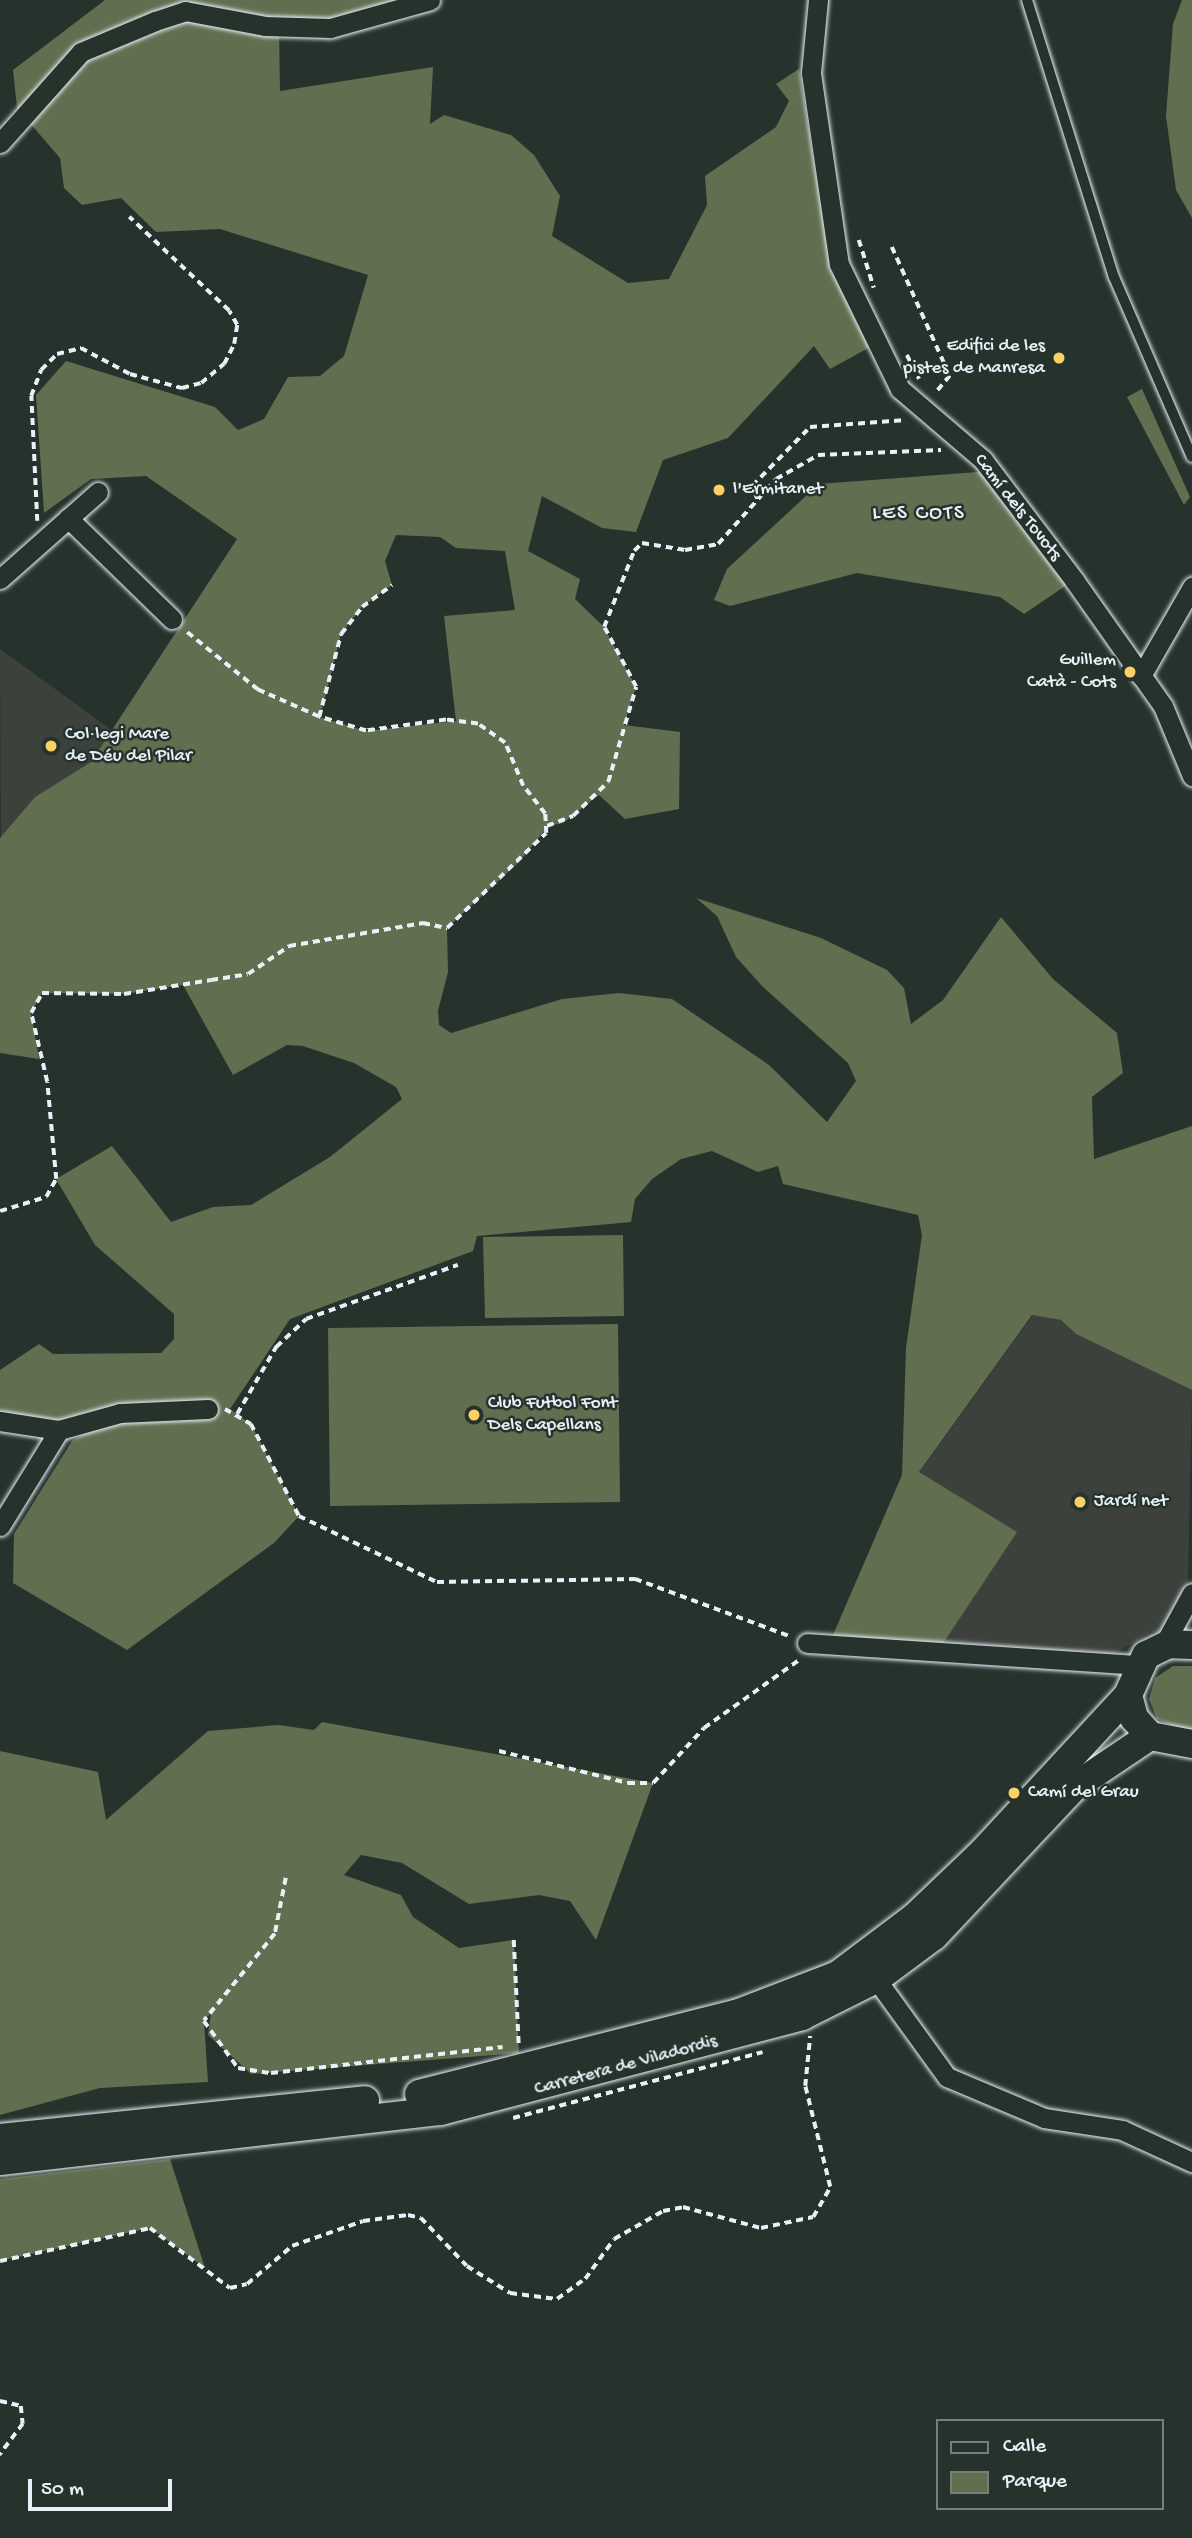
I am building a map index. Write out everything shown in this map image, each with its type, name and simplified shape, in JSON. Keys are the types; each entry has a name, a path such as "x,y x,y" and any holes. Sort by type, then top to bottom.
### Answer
{"street":[{"path":"0,143 81,52 155,20 185,11 265,26 330,28 430,0"},
{"name":"Camí dels Tovots","path":"818,0 811,73 839,264 900,389 920,410 983,460 1163,706 1192,776"},
{"path":"0,579 98,492"},
{"path":"68,518 172,620"},
{"path":"1141,676 1192,587"},
{"path":"0,1421 59,1430 120,1413 208,1409"},
{"path":"0,1526 59,1430"},
{"path":"1190,1751 1150,1736 1134,1718 1128,1695 1138,1665 1163,1646 1192,1593"},
{"path":"810,1644 1138,1665"},
{"path":"1163,1646 1192,1644"},
{"name":"Carretera de Viladordis","path":"0,2138 440,2092 519,2060 736,2014 838,1975 915,1917 981,1854 1128,1695"},
{"name":"Carretera de Viladordis","path":"0,2161 441,2111 520,2095 802,2016 876,1979 933,1936 1074,1787 1150,1736"},
{"path":"876,1979 947,2077 1044,2118 1122,2130 1192,2162"}],"lane":[{"path":"1027,0 1114,277 1192,457"}],"path":[{"path":"36,548 30,396 41,370 57,354 81,348 130,374 182,388 201,383 224,364 234,344 237,325 229,311 129,217"},
{"path":"859,240 878,302"},
{"path":"892,247 950,376 930,399 904,350"},
{"path":"757,499 752,486 810,427 904,422 920,410"},
{"path":"0,1210 46,1197 56,1179 47,1082 30,1013 42,993 124,994 202,982 248,974 289,946 423,923 447,928 520,862 548,826 563,823 599,794 611,770 636,687 604,627 634,551 642,543 685,550 718,544 751,514 757,499 783,473 818,455 934,451 963,442"},
{"path":"319,717 341,634 362,607 392,584"},
{"path":"172,620 258,690 319,717 366,731 446,720 478,724 505,743 548,826"},
{"path":"237,1414 276,1347 306,1319 458,1265"},
{"path":"208,1409 237,1414 251,1424 299,1516 437,1582 608,1575 657,1583 810,1644 704,1728 653,1783 628,1783 499,1751"},
{"path":"286,1878 275,1934 204,2021 238,2068 271,2073 519,2060 514,1940"},
{"path":"0,2261 150,2228 230,2288 247,2284 292,2246 363,2221 408,2216 421,2218 467,2266 510,2293 557,2299 585,2280 614,2239 663,2211 683,2207 761,2228 813,2217 830,2187 805,2086 810,2032"},
{"path":"0,2401 21,2406 23,2424 0,2455"}],"shaded area":[{"name":"Col·legi Mare de Déu del Pilar","path":"0,649 113,731 91,762 35,797 1,838"},
{"name":"Jardí net","path":"1033,1315 1061,1320 1076,1334 1192,1390 1187,1631 1150,1632 1101,1662 936,1654 919,1473"}],"green space":[{"path":"105,0 430,0 389,15 279,26 280,91 433,67 430,124 444,115 511,135 534,155 560,196 552,236 628,283 669,279 707,205 705,176 776,127 789,101 776,84 799,69 831,271 872,346 830,369 814,346 728,438 663,460 636,532 602,528 542,496 528,551 580,579 575,599 604,627 636,687 624,725 680,732 679,809 625,819 599,795 563,823 548,826 520,861 447,928 448,972 438,1011 439,1025 451,1033 562,999 619,993 672,999 769,1065 827,1122 856,1081 848,1063 763,987 736,957 717,916 696,898 821,938 887,970 904,988 911,1024 943,1000 1001,917 1053,979 1117,1033 1123,1073 1092,1097 1094,1159 1192,1126 1192,1390 1076,1334 1061,1320 1032,1315 919,1472 1017,1532 936,1654 827,1649 902,1475 906,1348 922,1235 918,1215 783,1184 778,1166 758,1172 712,1151 681,1159 652,1179 635,1199 631,1222 477,1236 473,1251 290,1319 230,1409 251,1424 299,1516 274,1543 127,1650 13,1583 14,1534 72,1441 117,1415 59,1430 0,1421 0,1370 39,1344 53,1354 161,1353 174,1339 174,1314 95,1245 56,1179 112,1146 171,1222 213,1207 251,1205 330,1157 402,1099 396,1087 354,1063 303,1046 287,1045 233,1075 183,985 124,994 42,993 31,1013 39,1059 0,1053 0,838 35,797 91,762 237,539 146,476 91,479 44,513 36,395 66,361 215,407 238,430 264,419 288,377 320,376 344,356 368,275 220,229 156,232 121,198 82,205 64,188 60,158 17,108 13,70","holes":["396,535 440,537 456,548 505,551 515,610 444,616 456,721 366,731 320,717 341,634 362,607 392,585 385,561"]},
{"path":"1182,0 1192,0 1192,218 1176,190 1166,116 1173,24"},
{"path":"1142,389 1190,497 1184,505 1127,397"},
{"path":"991,471 1074,580 1024,614 1000,597 857,573 730,606 714,600 727,569 819,484"},
{"path":"623,1235 624,1316 485,1318 483,1237"},
{"name":"Club Futbol Font Dels Capellans","path":"618,1324 620,1502 330,1506 328,1328"},
{"path":"1173,1666 1192,1666 1192,1729 1186,1731 1157,1719 1149,1699 1155,1678"},
{"path":"322,1722 653,1783 596,1940 570,1901 539,1895 469,1904 402,1863 361,1855 344,1875 401,1895 413,1917 459,1948 514,1940 519,2053 251,2074 208,2035 211,2013 204,2021 208,2082 100,2088 0,2115 0,1751 98,1772 106,1820 208,1731 278,1725 314,1730"},
{"path":"170,2159 205,2268 150,2228 0,2261 0,2179"}],"place":[{"name":"Edifici de les pistes de Manresa","path":"1059,358"},
{"name":"l'Ermitanet","path":"719,490"},
{"name":"Guillem Catà - Cots","path":"1130,672"},
{"name":"Col·legi Mare de Déu del Pilar","path":"51,746"},
{"name":"Club Futbol Font Dels Capellans","path":"474,1415"},
{"name":"Jardí net","path":"1080,1502"},
{"name":"Camí del Grau","path":"1014,1793"}],"district":[{"name":"LES COTS","path":"919,515"}]}
